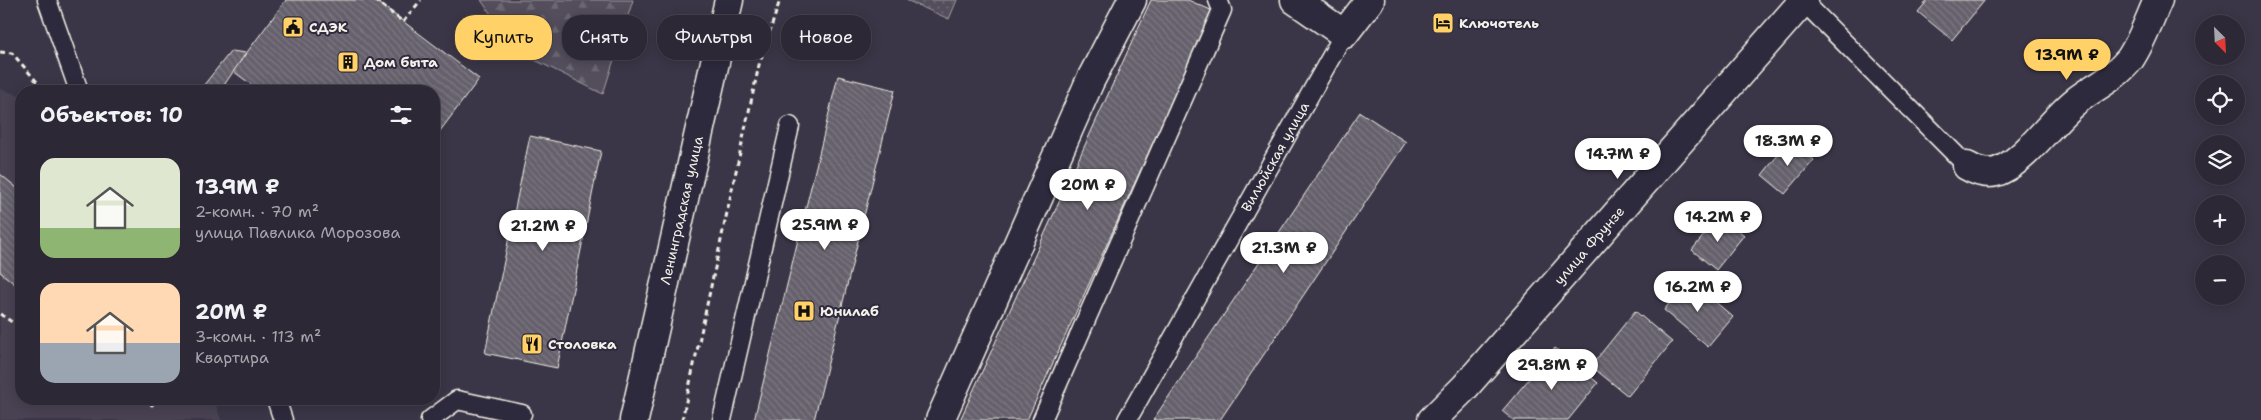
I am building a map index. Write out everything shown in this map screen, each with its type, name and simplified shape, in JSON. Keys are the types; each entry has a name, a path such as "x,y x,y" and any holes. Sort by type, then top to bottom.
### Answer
{"street":[{"name":"Ленинградская улица","path":"634,420 729,0"},
{"path":"940,420 1090,81 1132,0"},
{"path":"1295,0 1344,34"},
{"name":"Вилюйская улица","path":"1344,34 1370,0"},
{"path":"1967,166 1983,173 2002,170 2020,156 2075,102 2106,82 2129,60 2138,45 2158,0"},
{"name":"улица Фрунзе","path":"1432,420 1465,387 1803,1"}],"lane":[{"path":"47,0 77,85"},
{"path":"1042,420 1222,10 1218,0"},
{"path":"1803,1 1967,166"},
{"name":"Вилюйская улица","path":"1127,420 1344,34"},
{"path":"722,420 790,126"},
{"path":"430,420 457,400 522,414"},
{"path":"278,405 283,420"}],"path":[{"path":"375,0 403,22 421,0"},
{"path":"682,420 759,65 780,0"},
{"path":"0,52 12,52 40,85"},
{"path":"0,314 15,324"}],"shaded area":[{"path":"0,89 15,94 15,405 216,405 221,420 0,420"}],"green space":[{"path":"481,0 633,0 628,15 562,15 562,60 614,60 603,94 535,60 552,60 552,15 492,15"},
{"path":"906,0 957,0 949,19"}],"building":[{"name":"Дом быта","path":"286,0 375,0 479,79 440,131 440,85 252,85 233,71"},
{"path":"1151,0 1188,0 1213,11 1027,420 960,420"},
{"path":"1928,0 1985,0 1952,40 1918,12"},
{"path":"231,51 246,53 224,85 204,85"},
{"path":"838,76 895,90 814,420 754,420"},
{"path":"1360,112 1406,142 1220,420 1153,420"},
{"path":"530,136 601,151 557,368 485,353"},
{"path":"1790,140 1814,160 1785,194 1762,175"},
{"path":"0,174 15,186 15,284 0,272"},
{"path":"1720,215 1744,235 1716,270 1692,250"},
{"path":"1689,279 1733,317 1708,347 1664,310"},
{"path":"1635,311 1672,342 1628,396 1591,366"},
{"path":"1555,348 1598,383 1568,420 1513,420 1502,411"}],"place":[{"name":"Ключотель","path":"1443,23"},
{"name":"СДЭК","path":"293,27"},
{"name":"Дом быта","path":"348,62"},
{"name":"Юнилаб","path":"804,311"},
{"name":"Столовка","path":"532,344"}]}
